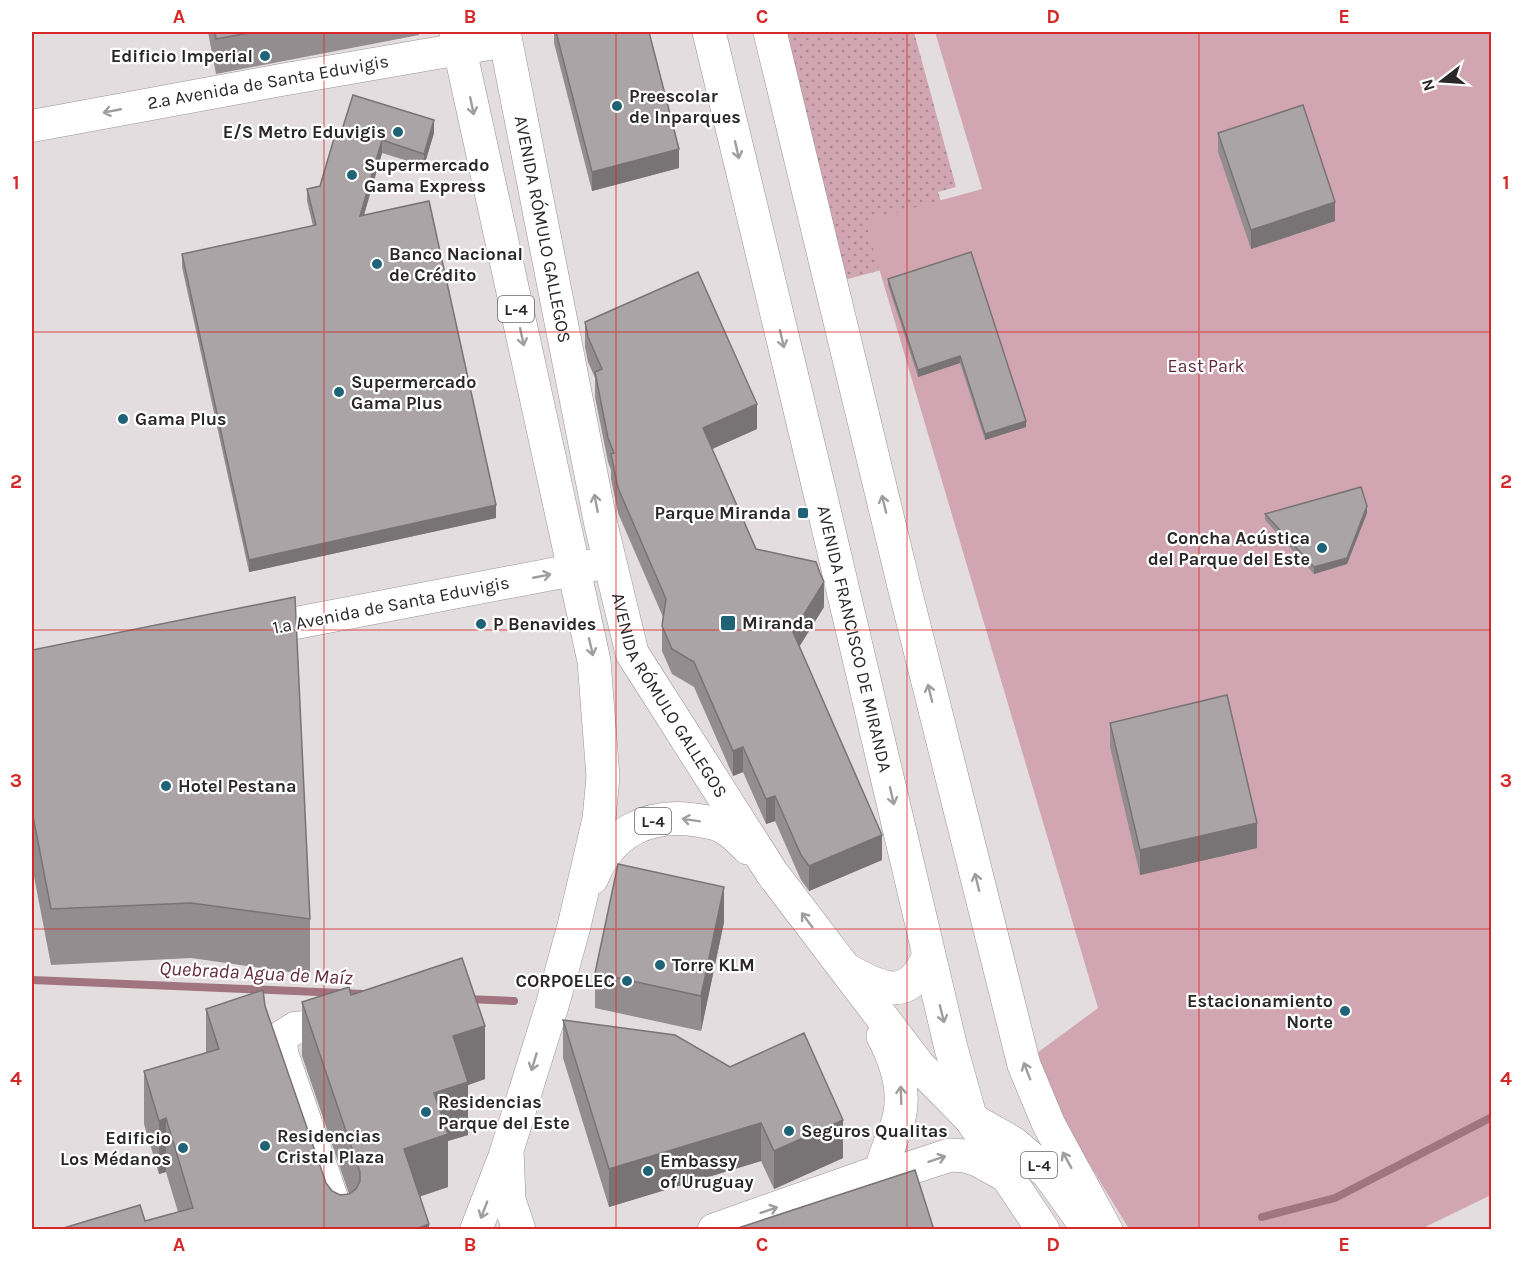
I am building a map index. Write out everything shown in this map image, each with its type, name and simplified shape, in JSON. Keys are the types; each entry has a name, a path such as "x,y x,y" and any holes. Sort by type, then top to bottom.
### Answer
{"main road":[{"name":"AVENIDA FRANCISCO DE MIRANDA","path":"709,32 839,570 951,1048 971,1119 1042,1230"},
{"path":"770,32 901,576 1024,1065 1048,1125 1106,1230"},
{"name":"AVENIDA RÓMULO GALLEGOS","path":"505,36 609,561 632,652 772,873 920,1066 971,1119 1014,1143 1048,1173 1089,1230"},
{"name":"L-4","path":"458,40 594,661 603,777 599,819 574,926 552,1006 507,1150 509,1200 519,1230"},
{"name":"L-4","path":"574,926 596,867 608,849 628,832 648,821 680,818 721,825 735,834 772,873"},
{"name":"L-4","path":"842,967 876,987 896,988 911,982 920,975 928,957"},
{"name":"L-4","path":"842,967 880,1030 896,1064 899,1076 901,1104 899,1119 886,1150 881,1171"},
{"name":"L-4","path":"714,1230 881,1171 904,1170 951,1155 978,1160 1007,1176"}],"street":[{"name":"2.ª Avenida de Santa Eduvigis","path":"32,126 458,40 505,36"},
{"name":"1.ª Avenida de Santa Eduvigis","path":"231,635 573,570 609,561"},
{"path":"343,1230 282,1053 280,1037 295,1028 353,1022"},
{"path":"476,1230 507,1150"}],"green space":[{"path":"780,32 914,32 956,187 938,192 957,250 844,280"},
{"name":"East Park","path":"935,32 1491,32 1491,1195 1419,1230 1129,1229 1079,1147 1033,1056 1098,1008 865,221 982,189"}],"building":[{"path":"215,32 254,32 216,39"},
{"name":"Preescolar de Inparques","path":"556,32 649,32 679,149 592,172"},
{"name":"Supermercado Gama Plus","path":"353,95 434,120 424,154 382,140 360,216 429,201 496,505 249,560 182,254 316,225 307,189 320,186 335,135 340,136"},
{"path":"1303,105 1335,202 1251,230 1218,133"},
{"path":"971,252 1026,421 985,434 960,356 918,370 888,279"},
{"path":"698,272 757,404 703,428 756,549 816,562 824,582 793,632 882,835 809,866 801,855 775,796 766,799 743,747 733,751 694,662 672,649 662,626 666,599 618,488 611,454 614,453 608,438 595,372 602,369 588,337 585,322"},
{"name":"Concha Acústica del Parque del Este","path":"1361,487 1367,506 1347,558 1314,567 1265,514"},
{"name":"Hotel Pestana","path":"295,597 310,919 191,903 51,909 32,811 32,650"},
{"path":"1227,695 1257,823 1140,850 1110,723"},
{"name":"Torre KLM","path":"618,864 724,887 701,996 595,973"},
{"path":"462,958 485,1026 453,1036 468,1082 434,1093 448,1134 404,1149 429,1224 413,1230 57,1230 140,1205 145,1221 193,1208 166,1118 159,1121 144,1071 219,1049 206,1009 263,990 265,1006 326,1183 332,1191 340,1195 349,1194 356,1189 360,1181 360,1172 302,1002 349,987 351,995"},
{"path":"563,1020 675,1035 730,1067 804,1033 843,1120 774,1151 761,1123 609,1169"},
{"path":"915,1170 934,1230 732,1230"}],"waterway":[{"name":"Quebrada Agua de Maíz","path":"32,980 364,994"},
{"name":"Quebrada Agua de Maíz","path":"467,999 514,1001"},
{"path":"1262,1217 1335,1198 1492,1117"}],"place":[{"name":"Edificio Imperial","path":"265,56"},
{"name":"Preescolar de Inparques","path":"617,106"},
{"name":"E/S Metro Eduvigis","path":"398,132"},
{"name":"Supermercado Gama Express","path":"352,175"},
{"name":"Banco Nacional de Crédito","path":"377,264"},
{"name":"Supermercado Gama Plus","path":"339,392"},
{"name":"Gama Plus","path":"123,419"},
{"name":"Parque Miranda","path":"803,513"},
{"name":"Concha Acústica del Parque del Este","path":"1322,548"},
{"name":"Miranda","path":"728,623"},
{"name":"P Benavides","path":"481,624"},
{"name":"Hotel Pestana","path":"166,786"},
{"name":"Torre KLM","path":"660,965"},
{"name":"CORPOELEC","path":"627,981"},
{"name":"Estacionamiento Norte","path":"1345,1011"},
{"name":"Residencias Parque del Este","path":"426,1112"},
{"name":"Seguros Qualitas","path":"789,1131"},
{"name":"Residencias Cristal Plaza","path":"265,1146"},
{"name":"Edificio Los Médanos","path":"183,1148"},
{"name":"Embassy of Uruguay","path":"648,1171"}]}
